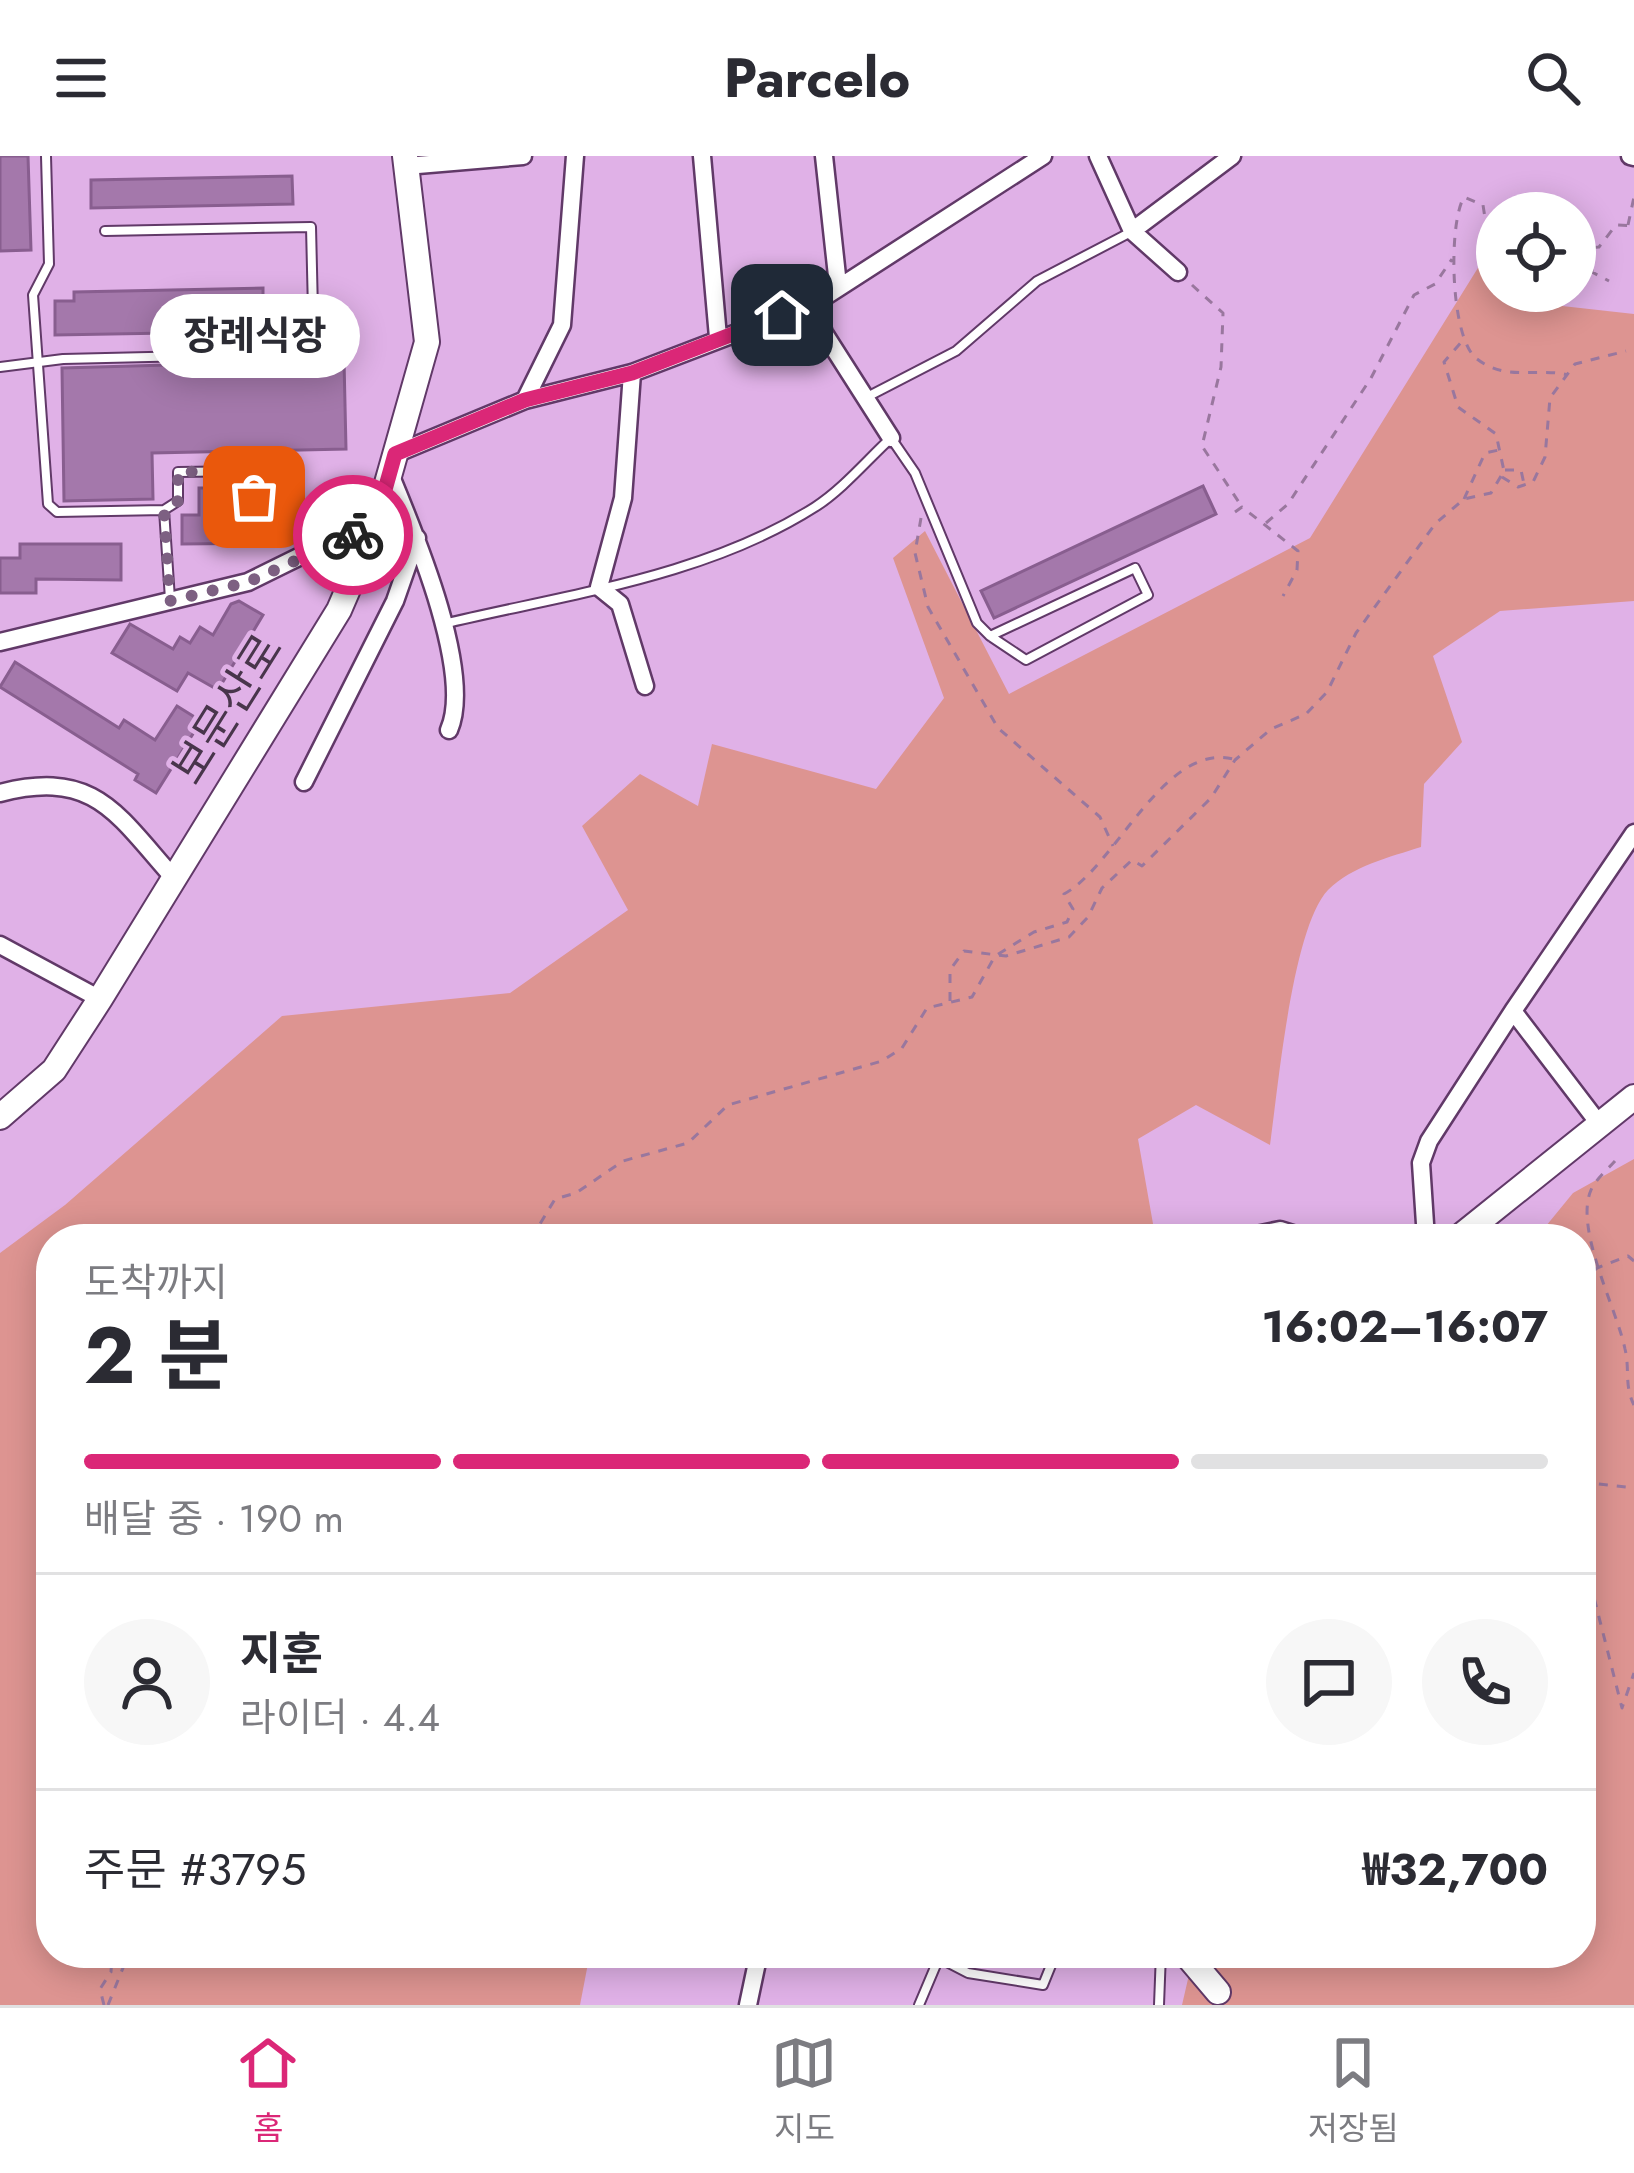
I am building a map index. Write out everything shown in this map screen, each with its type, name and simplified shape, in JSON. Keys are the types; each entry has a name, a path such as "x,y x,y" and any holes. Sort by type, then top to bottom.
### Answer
{"main road":[{"name":"보문산로","path":"0,1117 54,1070 100,999 339,610 374,529 427,342 406,161"},
{"path":"1476,1224 1634,1097"},
{"path":"1196,1968 1218,1999"}],"street":[{"path":"406,161 523,156"},
{"path":"525,400 562,325 575,156"},
{"path":"702,156 718,338"},
{"path":"824,156 838,285"},
{"path":"448,730 457,712 442,624 393,464 525,400 632,373 815,303 1042,156"},
{"path":"1098,156 1132,231 1178,272"},
{"path":"1132,231 1232,156"},
{"path":"815,303 824,333 891,438"},
{"path":"632,373 623,498 599,587 620,604 645,686"},
{"path":"0,642 248,582 323,544 374,529"},
{"path":"304,782 395,601 417,538"},
{"path":"0,794 62,786 103,799 172,876"},
{"path":"1425,1224 1421,1163 1513,1011 1634,833"},
{"path":"0,945 100,999"},
{"path":"1513,1011 1600,1125"},
{"path":"748,2005 756,1968"}],"lane":[{"path":"46,156 50,264 33,295 48,504 57,512 164,510 178,501 178,472 252,471 254,497"},
{"path":"0,367 314,353 311,227 105,231"},
{"path":"867,397 956,351 1037,281 1132,231"},
{"path":"442,624 651,577 772,531 820,504 891,438 915,473 977,623 990,636 1026,660 1148,595 1135,568 990,636"},
{"path":"164,510 170,601"},
{"path":"919,2005 935,1968"},
{"path":"960,1968 1042,1985 1049,1968"},
{"path":"1159,2005 1160,1968"}],"path":[{"path":"1476,200 1463,196 1453,257 1464,339 1475,358 1515,375 1568,375"},
{"path":"1596,244 1609,229 1631,226 1634,197"},
{"path":"1266,523 1288,504 1371,378 1414,295 1435,284 1453,257"},
{"path":"1178,272 1223,313 1220,367 1202,446 1242,507 1292,543 1300,558 1283,596"},
{"path":"1596,274 1609,281"},
{"path":"1464,339 1444,362 1458,407 1491,429 1501,451 1503,474 1512,486 1533,482 1545,457 1550,398 1568,375 1583,360 1626,351"},
{"path":"950,1001 948,979 957,956 994,956 1069,937 1088,916 1102,888 1132,860 1142,866 1156,854 1210,798 1235,760 1271,729 1297,720 1316,704 1357,633 1421,543 1463,499 1478,461 1485,453 1501,451"},
{"path":"1463,499 1491,493 1514,466 1521,470 1524,485"},
{"path":"923,498 915,553 928,607 998,728 1100,817 1114,847"},
{"path":"1235,512 1242,507"},
{"path":"540,1224 555,1199 576,1193 623,1161 688,1143 728,1105 882,1061 902,1048 927,1008 972,997 994,956 1034,932 1067,922 1073,909 1064,894 1114,847 1172,779 1208,758 1235,760"},
{"path":"1592,1224 1588,1196 1616,1161"},
{"path":"1596,1254 1625,1348 1626,1385 1634,1405"},
{"path":"1598,1268 1628,1256 1634,1261"},
{"path":"1596,1484 1634,1488"},
{"path":"1596,1605 1622,1708 1634,1673"},
{"path":"106,2005 100,1989 111,1968"},
{"path":"106,2005 122,1968"}],"shaded area":[{"path":"1476,271 1476,312 1596,310 1634,314 1634,601 1500,611 1433,656 1462,742 1424,784 1421,847 1348,875 1328,890 1316,910 1296,973 1270,1145 1196,1105 1138,1139 1153,1224 39,1224 282,1016 510,993 628,910 582,826 640,774 698,806 712,744 876,789 944,698 893,558 925,531 1009,694 1310,538"},
{"path":"1634,1159 1634,2005 1182,2005 1191,1968 1596,1968 1596,1224 1548,1224 1573,1193"},
{"path":"36,1226 36,1968 587,1968 580,2005 0,2005 0,1253"}],"building":[{"path":"0,156 28,156 31,250 0,251"},
{"path":"292,176 293,204 91,208 91,180"},
{"path":"263,288 263,296 283,296 284,331 55,335 55,301 74,301 74,292"},
{"path":"344,360 346,449 152,453 153,499 64,501 62,368"},
{"path":"1203,486 1216,514 994,618 981,591"},
{"path":"199,488 215,488 215,514 255,514 281,497 281,543 182,544 182,515 199,515"},
{"path":"20,544 121,544 121,580 36,579 36,593 0,593 0,558 20,558"},
{"path":"239,601 263,615 218,690 188,673 177,691 112,653 130,624 173,649 180,637 190,643 200,627 213,635 231,604"},
{"path":"15,662 119,728 124,720 155,740 177,706 201,721 156,793 135,780 138,774 0,687"}],"way so far":[{"path":"254,497 252,471 178,472 178,501 164,510 170,601 248,582 323,544 353,535"}],"place":[{"name":"장례식장","path":"254,497"}],"route":[{"path":"353,535 374,529 395,454 525,400 632,373 782,315"}]}
